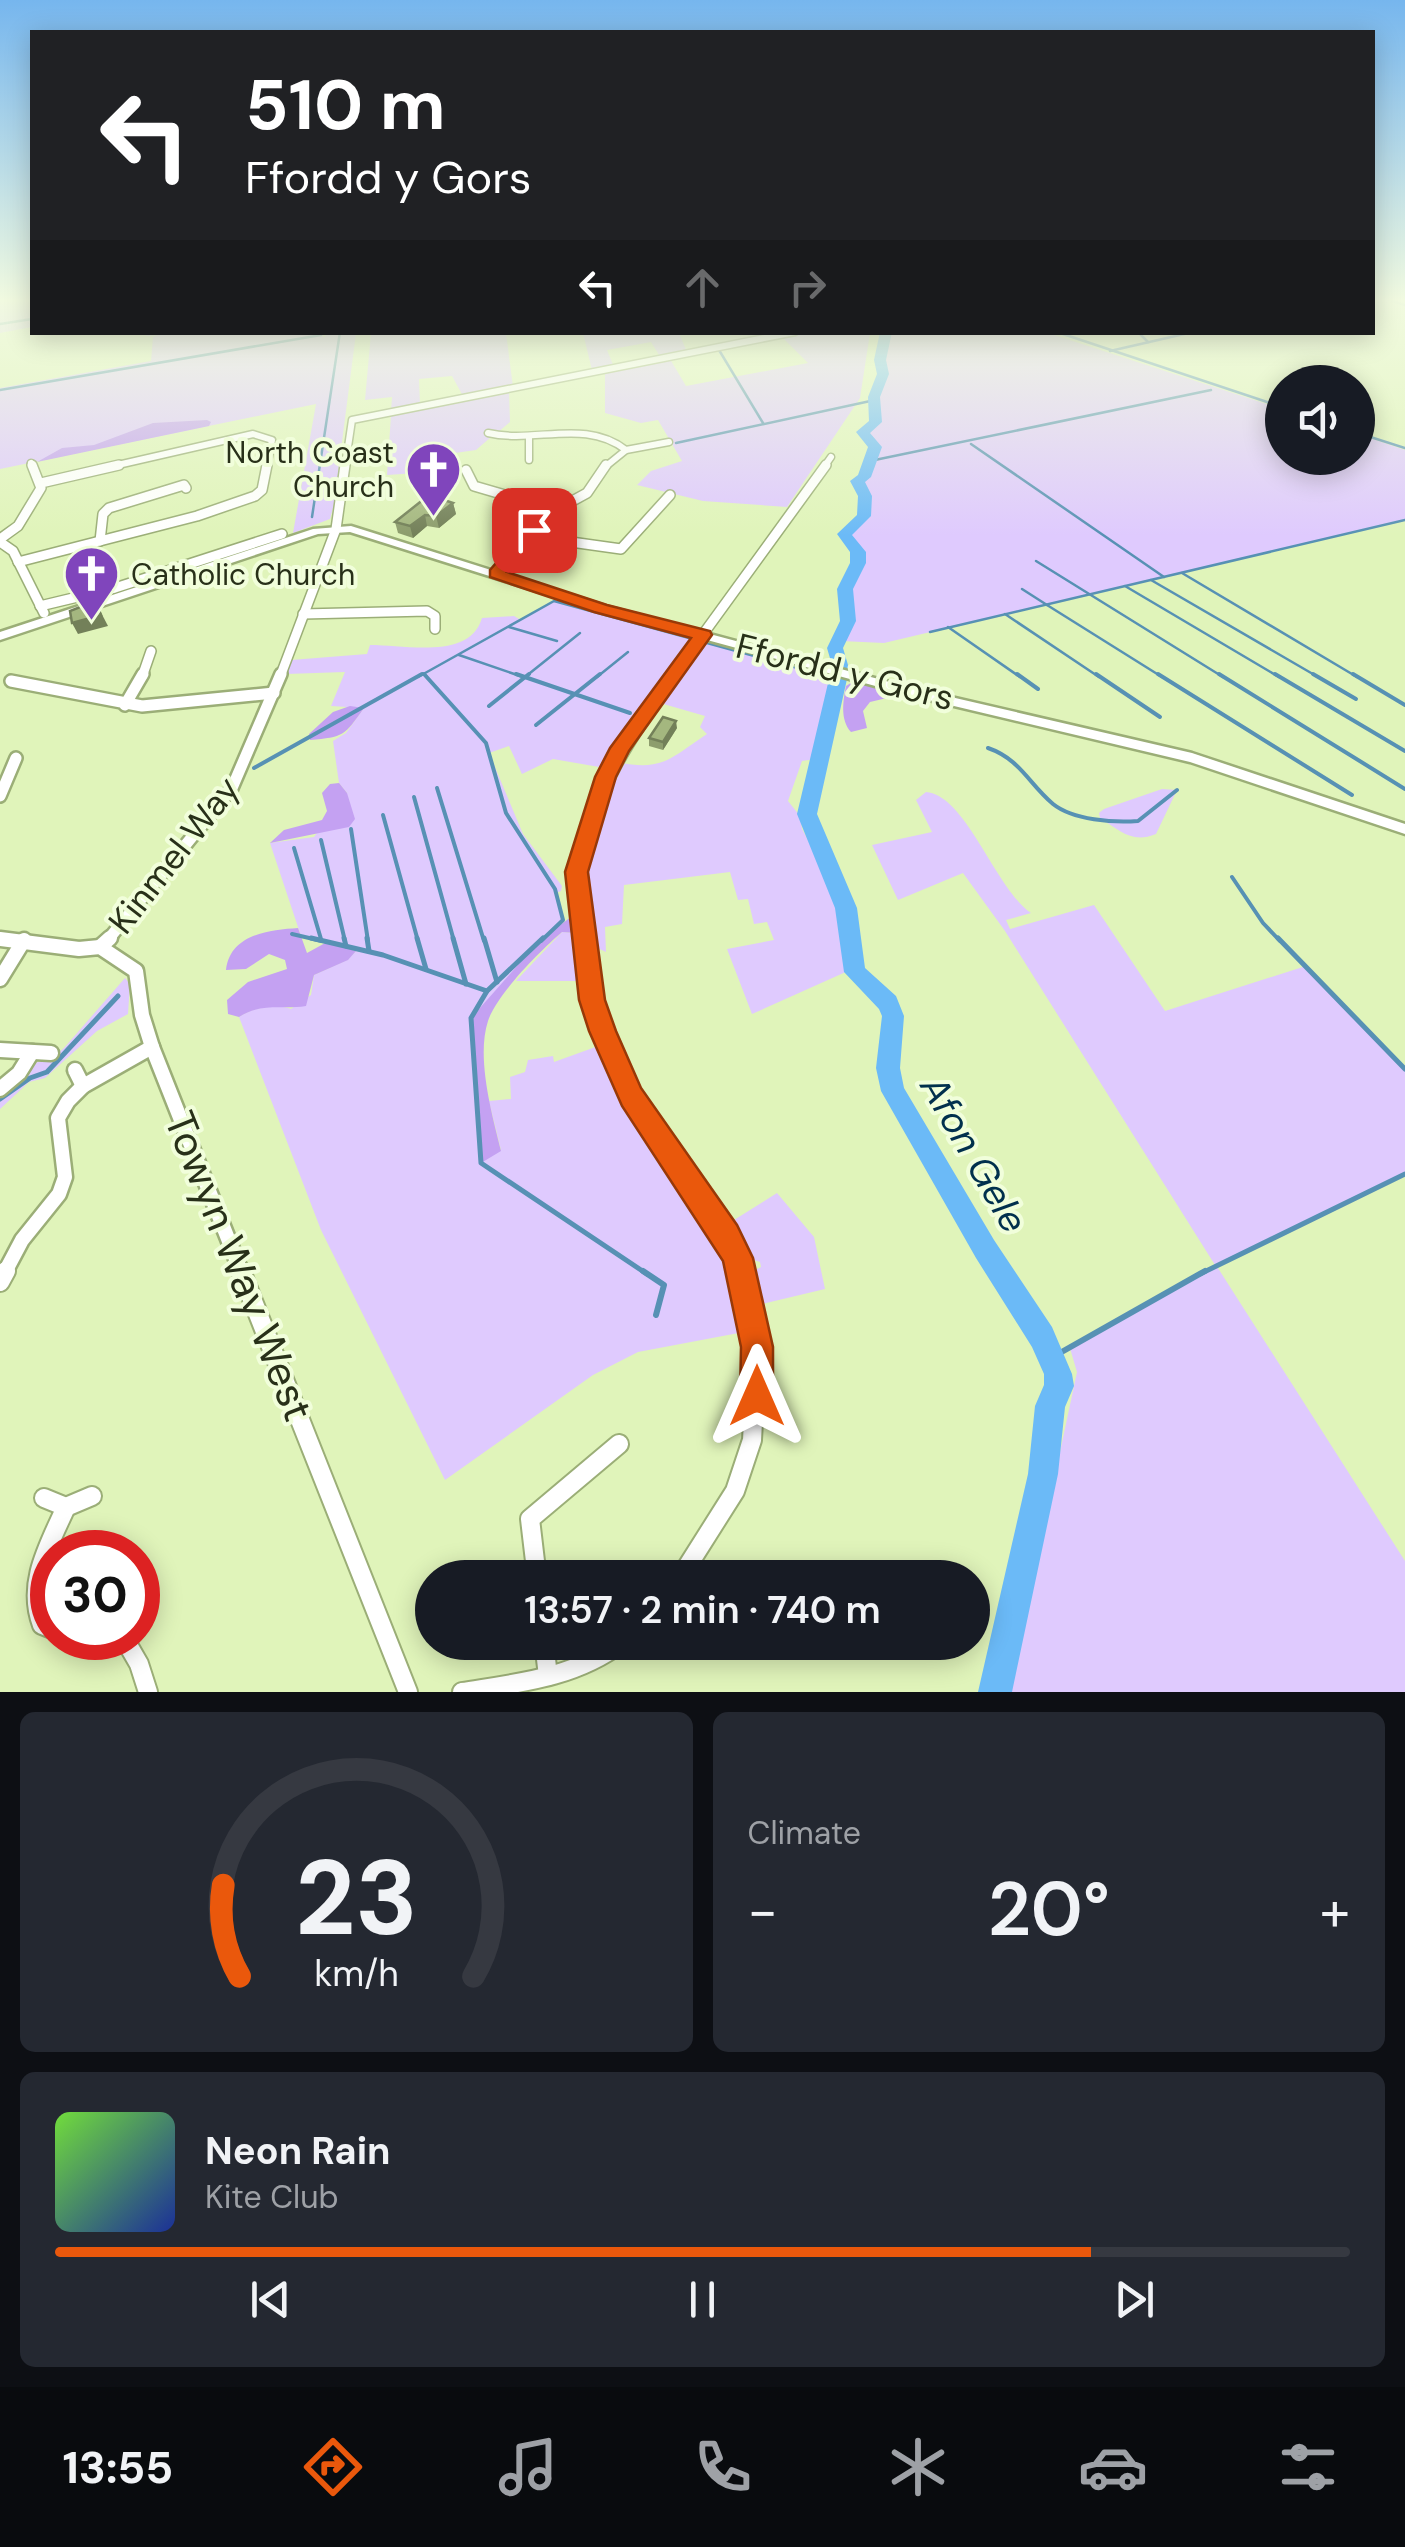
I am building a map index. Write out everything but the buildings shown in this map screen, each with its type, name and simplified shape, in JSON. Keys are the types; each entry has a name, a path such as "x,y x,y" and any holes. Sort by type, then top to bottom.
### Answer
{"street":[{"name":"Kinmel Way","path":"100,946 120,928 232,788 274,693 336,528 352,420 564,378"},
{"path":"488,433 504,438 601,432 615,438 626,450"},
{"path":"18,562 255,496 262,490 272,440 269,433 219,440 41,483 18,526 0,541 18,562 47,620"},
{"path":"518,455 529,457 529,437"},
{"path":"496,574 556,510 586,493 602,476 606,463 626,450 669,442"},
{"path":"691,1560 735,1490 752,1440 757,1347 748,1298 726,1236 661,1142 614,1063 592,1000 577,872 606,777 620,748 831,456"},
{"path":"31,463 41,483"},
{"path":"471,474 474,486 556,510"},
{"path":"100,541 103,514 108,508 184,484 186,488"},
{"path":"534,530 617,553 668,501"},
{"name":"Ffordd y Gors","path":"0,636 336,528 364,532 601,608 896,688 1192,758 1405,828"},
{"path":"40,606 115,588 282,534"},
{"path":"304,614 427,611 434,616 435,629"},
{"path":"125,705 138,687 149,655 134,659"},
{"path":"10,678 125,705 274,693"},
{"path":"0,796 5,771 16,758"},
{"path":"0,940 79,949 100,946"},
{"path":"0,979 24,940"},
{"name":"Towyn Way West","path":"100,946 136,971 152,1047 408,1692"},
{"path":"0,1282 22,1240 59,1194 65,1177 58,1118 83,1086 152,1047"},
{"path":"0,1050 51,1053"},
{"path":"0,1089 19,1073 32,1052"},
{"path":"75,1070 83,1086"},
{"path":"535,1560 530,1519 619,1444"},
{"path":"44,1498 66,1507 92,1496"},
{"path":"57,1530 66,1507"},
{"path":"138,1660 148,1692"},
{"path":"546,1660 548,1676"},
{"path":"462,1692 548,1676 594,1660"}],"shaded area":[{"path":"56,378 350,378 330,519 293,533 316,404 0,469 0,388"},
{"path":"367,378 430,378 419,379 420,405 391,411 392,397 365,400"},
{"path":"453,378 512,378 513,387 463,396"},
{"path":"605,378 681,378 686,386 729,378 863,378 860,398 787,507 703,501 637,485 651,471 682,461 658,420 641,423 605,413"},
{"path":"883,378 1186,378 1265,403 1265,475 1375,475 1375,440 1405,450 1405,520 884,643 841,641 851,619 848,590 861,553 849,531 870,513 862,483 877,446 866,432 878,423 876,397"},
{"path":"509,391 510,422 497,433 489,430 485,434 491,437 476,450 434,456 432,472 387,475 391,415"},
{"path":"211,422 209,426 37,462 62,448 94,445 153,423"},
{"path":"557,599 693,638 626,731 605,768 553,759 522,774 509,746 489,753 523,834 562,886 556,893 563,920 471,1018 481,1162 501,1150 489,1101 511,1099 510,1077 525,1072 528,1060 553,1056 554,1062 601,1045 620,1093 720,1236 735,1278 744,1332 638,1352 593,1375 445,1480 321,1230 239,1017 265,1007 291,1009 311,995 314,975 347,960 356,951 368,952 301,936 270,843 314,837 347,793 339,783 333,741 346,733 364,708 331,706 345,672 286,674 291,660 367,654 370,645 451,645 475,631 482,618 514,616 521,620"},
{"path":"709,641 835,675 815,759 802,761 788,801 800,816 802,829 832,885 848,971 752,1014 727,949 774,940 767,922 754,924 748,899 738,900 730,872 624,885 622,924 605,927 606,952 591,945 583,878 585,856 618,762 657,764 707,734 700,727 705,716 660,703 702,644"},
{"path":"854,681 890,692 887,698 870,702 863,711 867,728 851,732 845,722 843,704 846,686"},
{"path":"350,706 364,708 347,730 337,736 310,740 309,734 333,712"},
{"path":"339,783 347,793 355,819 349,827 270,843 284,830 322,820 327,811 322,793 330,784"},
{"path":"1162,789 1177,790 1156,834 1133,837 1100,818 1104,809"},
{"path":"926,792 941,797 954,809 1005,884 1031,913 1006,920 1010,929 1094,905 1165,1011 1306,966 1405,1069 1405,1174 1216,1265 1405,1561 1405,1692 1009,1692 1077,1372 1069,1345 1215,1265 1005,931 963,873 898,900 872,845 932,832 916,800"},
{"path":"571,917 578,921 577,933 562,932 542,950 510,986 488,1021 484,1069 501,1151 481,1163 471,1018 541,939"},
{"path":"298,928 307,953 327,942 356,951 348,960 314,975 306,1006 264,1008 239,1017 228,1014 227,1000 248,982 287,969 285,960 269,954 246,969 226,970 235,949 253,936"},
{"path":"562,932 577,933 583,981 516,981"},
{"path":"125,978 130,984 128,1014 97,1031 45,1078 29,1082 0,1109 0,1095 34,1063 51,1059 64,1048"},
{"path":"777,1193 814,1237 825,1289 758,1305 751,1272 761,1267 760,1262 742,1256 726,1225"}],"waterway":[{"path":"0,390 70,378"},
{"path":"312,517 333,378"},
{"path":"736,378 763,423"},
{"name":"Afon Gele","path":"881,378 874,397 876,422 863,432 875,447 864,477 857,481 865,496 864,516 844,534 858,552 858,563 845,589 848,621 835,648 840,665 838,679 807,814 846,908 855,972 888,1003 893,1016 888,1068 893,1091 985,1249 1042,1337 1058,1374 1059,1386 1050,1406 1043,1474 995,1692"},
{"path":"1195,378 1265,401"},
{"path":"870,461 1211,390"},
{"path":"676,443 875,400"},
{"path":"1375,438 1405,448"},
{"path":"971,444 1164,577"},
{"path":"1164,577 1405,520"},
{"path":"1036,561 1090,594"},
{"path":"1182,573 1357,677"},
{"path":"1125,586 1164,577"},
{"path":"1151,580 1318,677"},
{"path":"1090,594 1125,586"},
{"path":"1125,586 1279,677"},
{"path":"1022,589 1046,605"},
{"path":"1046,605 1090,594"},
{"path":"1090,594 1223,677"},
{"path":"418,677 554,601 689,638"},
{"path":"1005,614 1046,605"},
{"path":"1046,605 1162,677"},
{"path":"949,628 1005,614"},
{"path":"1005,614 1099,677"},
{"path":"509,627 557,641"},
{"path":"930,632 949,628"},
{"path":"949,628 1020,677"},
{"path":"525,677 580,633"},
{"path":"707,643 830,677"},
{"path":"597,677 628,652"},
{"path":"459,655 523,677"},
{"path":"254,768 422,674"},
{"path":"427,677 424,674 486,743 506,813 555,889 563,920 541,941"},
{"path":"516,674 525,677"},
{"path":"525,677 529,674"},
{"path":"575,694 600,674"},
{"path":"821,674 838,679"},
{"path":"1017,674 1038,689"},
{"path":"1096,674 1160,717"},
{"path":"1158,674 1352,795"},
{"path":"1219,674 1405,789"},
{"path":"1275,674 1405,751"},
{"path":"1313,674 1356,699"},
{"path":"1353,674 1405,705"},
{"path":"489,706 525,677"},
{"path":"525,677 575,694"},
{"path":"536,725 575,694"},
{"path":"575,694 630,713"},
{"path":"988,748 1016,765 1053,804 1082,817 1138,821 1177,790"},
{"path":"437,788 484,941"},
{"path":"414,797 454,941"},
{"path":"383,815 418,941"},
{"path":"351,829 368,941"},
{"path":"321,840 345,941"},
{"path":"294,848 321,939"},
{"path":"1232,877 1280,941"},
{"path":"292,934 322,941"},
{"path":"311,938 383,955 466,984"},
{"path":"344,938 346,946"},
{"path":"367,938 369,951"},
{"path":"417,938 426,969"},
{"path":"453,938 466,984"},
{"path":"484,938 497,982"},
{"path":"497,982 543,938"},
{"path":"1278,938 1405,1069"},
{"path":"487,991 497,982"},
{"path":"466,984 487,991"},
{"path":"487,991 471,1018 481,1163 647,1274"},
{"path":"0,1099 30,1078 47,1072 118,996"},
{"path":"1200,1274 1405,1174"},
{"path":"643,1271 664,1285 656,1315"},
{"path":"1051,1358 1205,1271"}],"place":[{"name":"North Coast Church","path":"433,518"},
{"name":"Catholic Church","path":"92,623"}],"route":[{"path":"534,530 526,544 496,574 703,635 620,748 606,777 577,872 592,1000 602,1031 632,1097 738,1258 757,1347 757,1396"}]}
